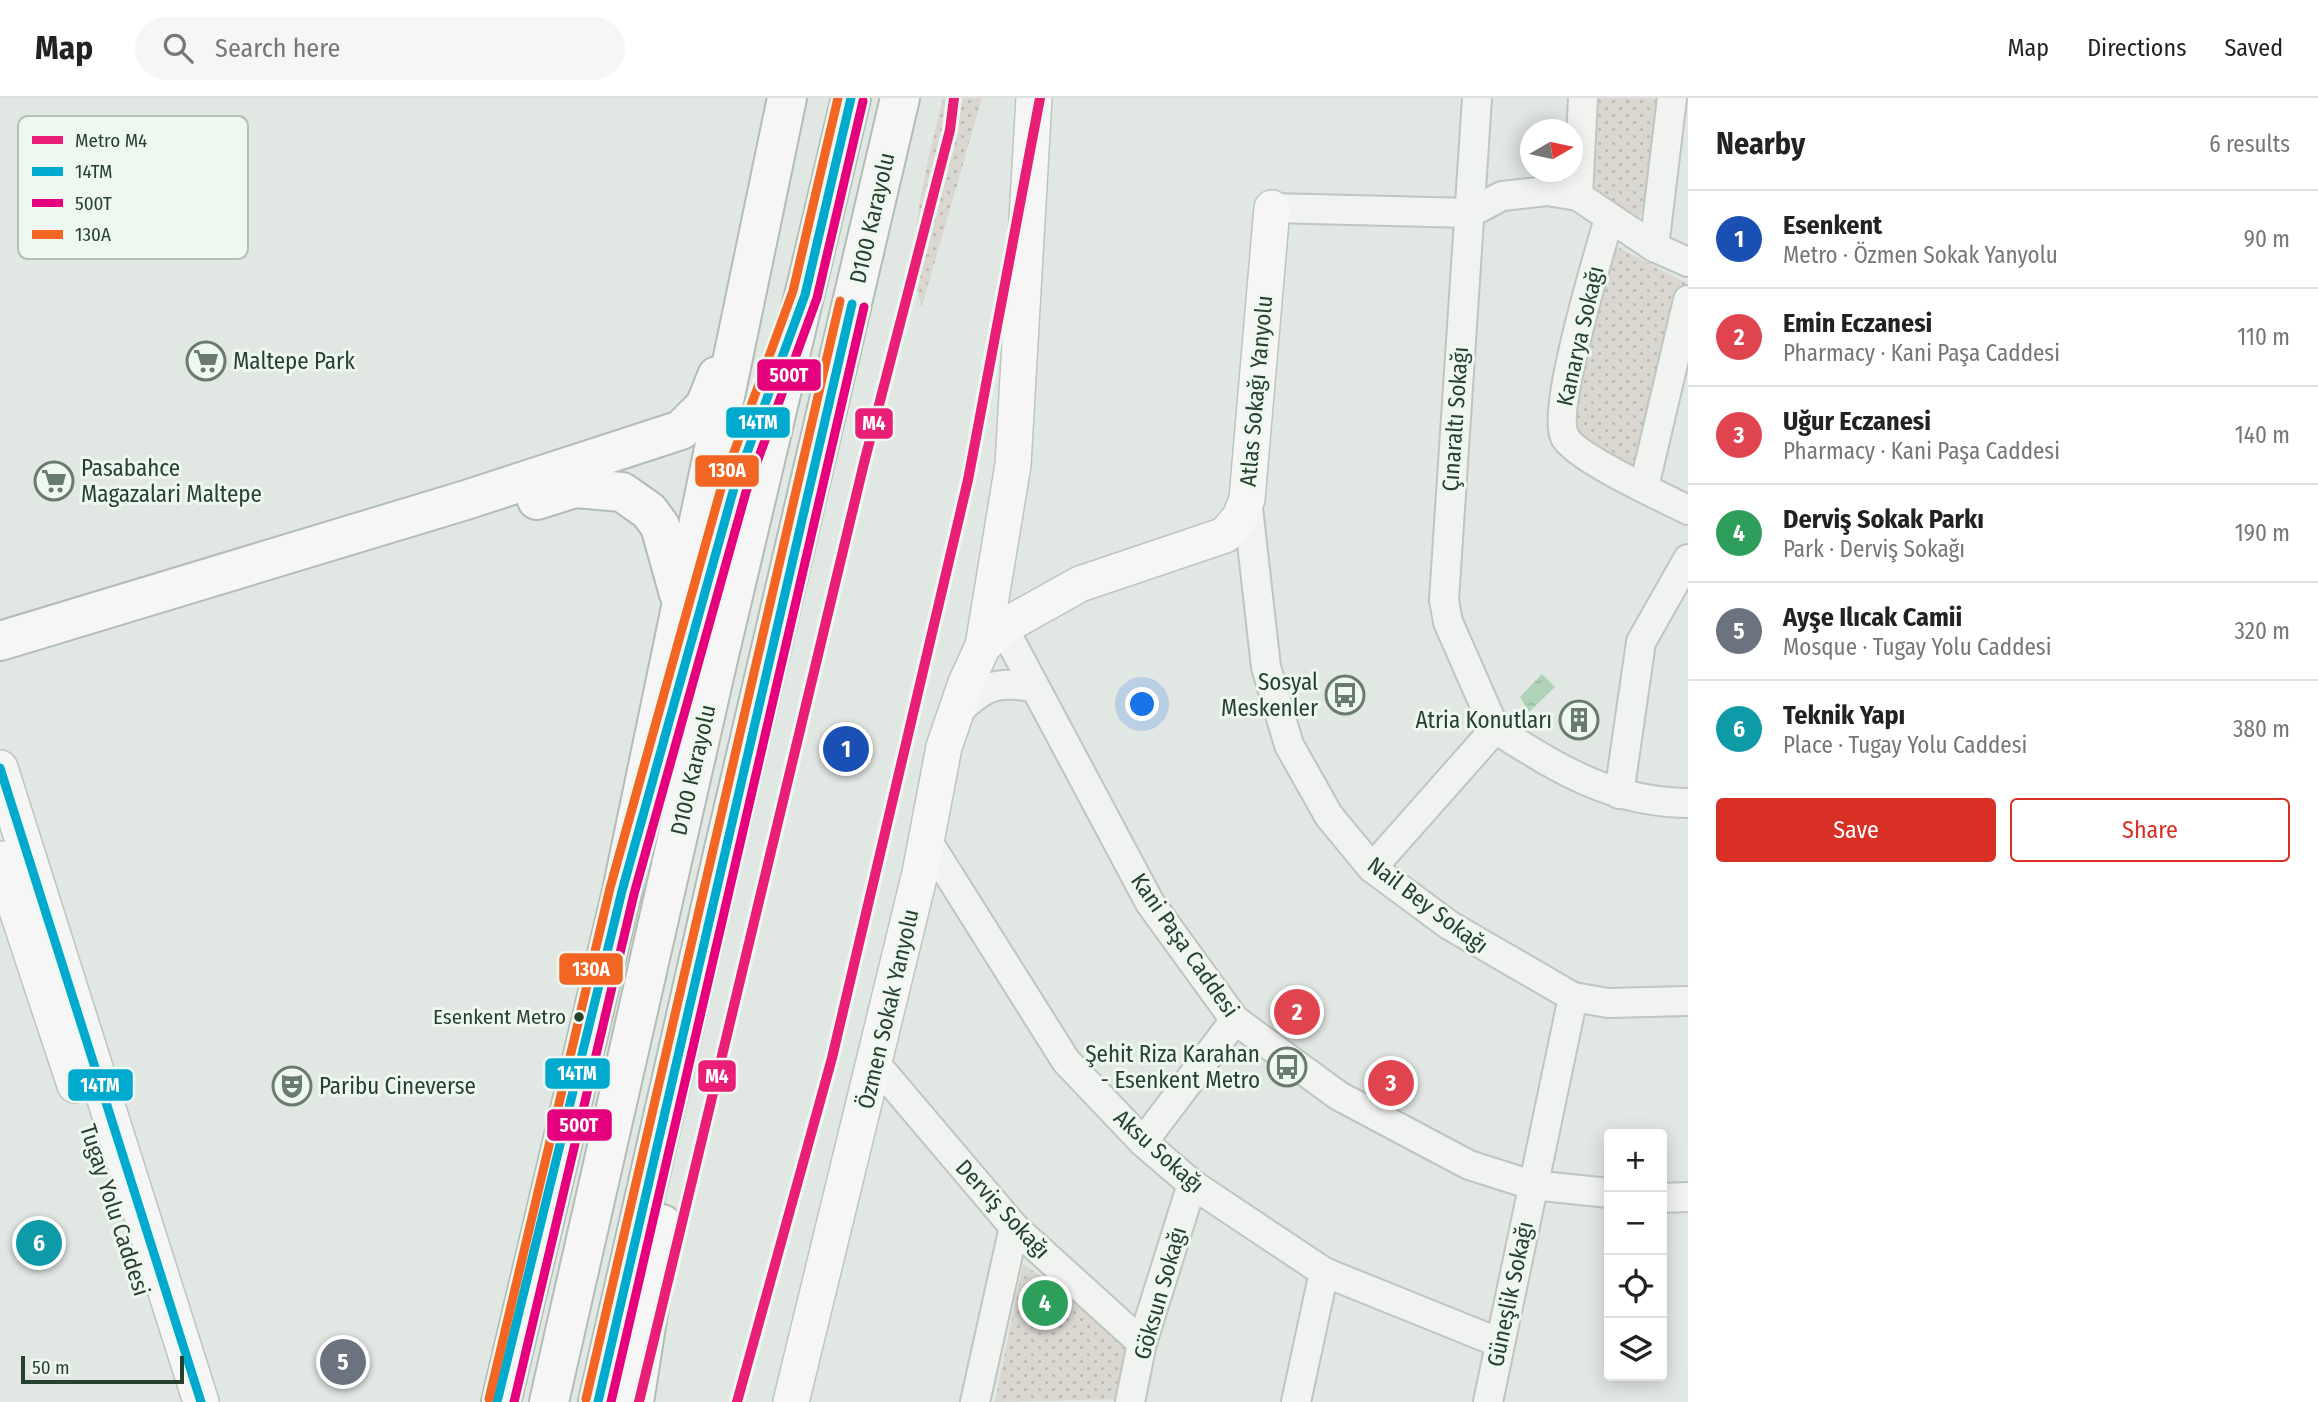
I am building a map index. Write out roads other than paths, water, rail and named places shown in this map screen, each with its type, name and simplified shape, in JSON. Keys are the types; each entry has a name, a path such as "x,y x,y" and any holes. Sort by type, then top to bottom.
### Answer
{"highway":[{"path":"622,891 680,600 787,98"},
{"name":"D100 Karayolu","path":"549,1402 850,98"},
{"name":"D100 Karayolu","path":"598,1402 900,98"},
{"path":"499,1402 622,891 734,488 805,295"},
{"path":"0,641 466,500 681,430 705,406 740,315"},
{"path":"0,666 575,488 622,492 649,511 660,526 680,600"},
{"path":"634,1402 661,1234 680,1046"}],"main road":[{"name":"Özmen Sokak Yanyolu","path":"791,1402 875,1063 954,715 993,637 1013,465 1034,98"},
{"name":"Atlas Sokağı Yanyolu","path":"993,637 1080,584 1225,535 1240,517 1247,499 1272,208"},
{"name":"Tugay Yolu Caddesi","path":"0,768 201,1402"},
{"name":"Tugay Yolu Caddesi","path":"0,859 176,1402"}],"street":[{"name":"Çınaraltı Sokağı","path":"1477,98 1444,600 1448,622 1495,729"},
{"path":"1578,196 1583,98"},
{"path":"1654,247 1672,98"},
{"path":"1272,208 1470,213 1502,196 1547,191 1578,196 1654,247 1688,262"},
{"name":"Kanarya Sokağı","path":"1609,218 1561,417 1564,436 1573,446 1688,510"},
{"path":"1644,487 1688,300"},
{"name":"Nail Bey Sokağı","path":"1247,499 1266,667 1289,745 1329,816 1372,868 1449,925 1573,997 1608,1003 1688,1001"},
{"path":"1619,794 1641,642 1688,559"},
{"name":"Kani Paşa Caddesi","path":"993,637 1033,687 1150,903 1235,1020 1339,1096 1407,1135 1469,1165 1532,1185 1604,1192"},
{"path":"954,715 979,691 993,686 1010,683 1033,687"},
{"path":"1372,868 1495,729 1571,776 1643,800 1688,803"},
{"name":"Aksu Sokağı","path":"925,837 1066,1061 1143,1142 1192,1184 1324,1272 1500,1343"},
{"path":"1532,1185 1573,997"},
{"path":"1143,1142 1235,1020"},
{"name":"Derviş Sokağı","path":"875,1063 1014,1227 1142,1343"},
{"name":"Göksun Sokağı","path":"1130,1402 1142,1343 1192,1184"},
{"name":"Güneşlik Sokağı","path":"1488,1402 1532,1185"},
{"path":"1667,1198 1688,1197"},
{"path":"975,1402 1014,1227"},
{"path":"1296,1402 1324,1272"}],"water":[{"path":"1542,674 1555,687 1529,712 1520,697"}],"metro line":[{"name":"M4","path":"639,1402 864,463 950,130 954,98"},
{"name":"M4","path":"737,1402 832,1058 968,480 1040,98"}],"place":[{"name":"Maltepe Park","path":"206,361"},
{"name":"Pasabahce Magazalari Maltepe","path":"54,481"},
{"name":"Sosyal Meskenler","path":"1345,695"},
{"name":"Atria Konutları","path":"1579,720"},
{"name":"Esenkent","path":"846,749"},
{"name":"Emin Eczanesi","path":"1297,1012"},
{"name":"Esenkent Metro","path":"579,1017"},
{"name":"Şehi̇t Riza Karahan - Esenkent Metro","path":"1287,1067"},
{"name":"Uğur Eczanesi","path":"1391,1083"},
{"name":"Paribu Cineverse","path":"292,1086"},
{"name":"Teknik Yapı","path":"39,1243"},
{"name":"Derviş Sokak Parkı","path":"1045,1303"},
{"name":"Ayşe Ilıcak Camii","path":"343,1362"}]}
